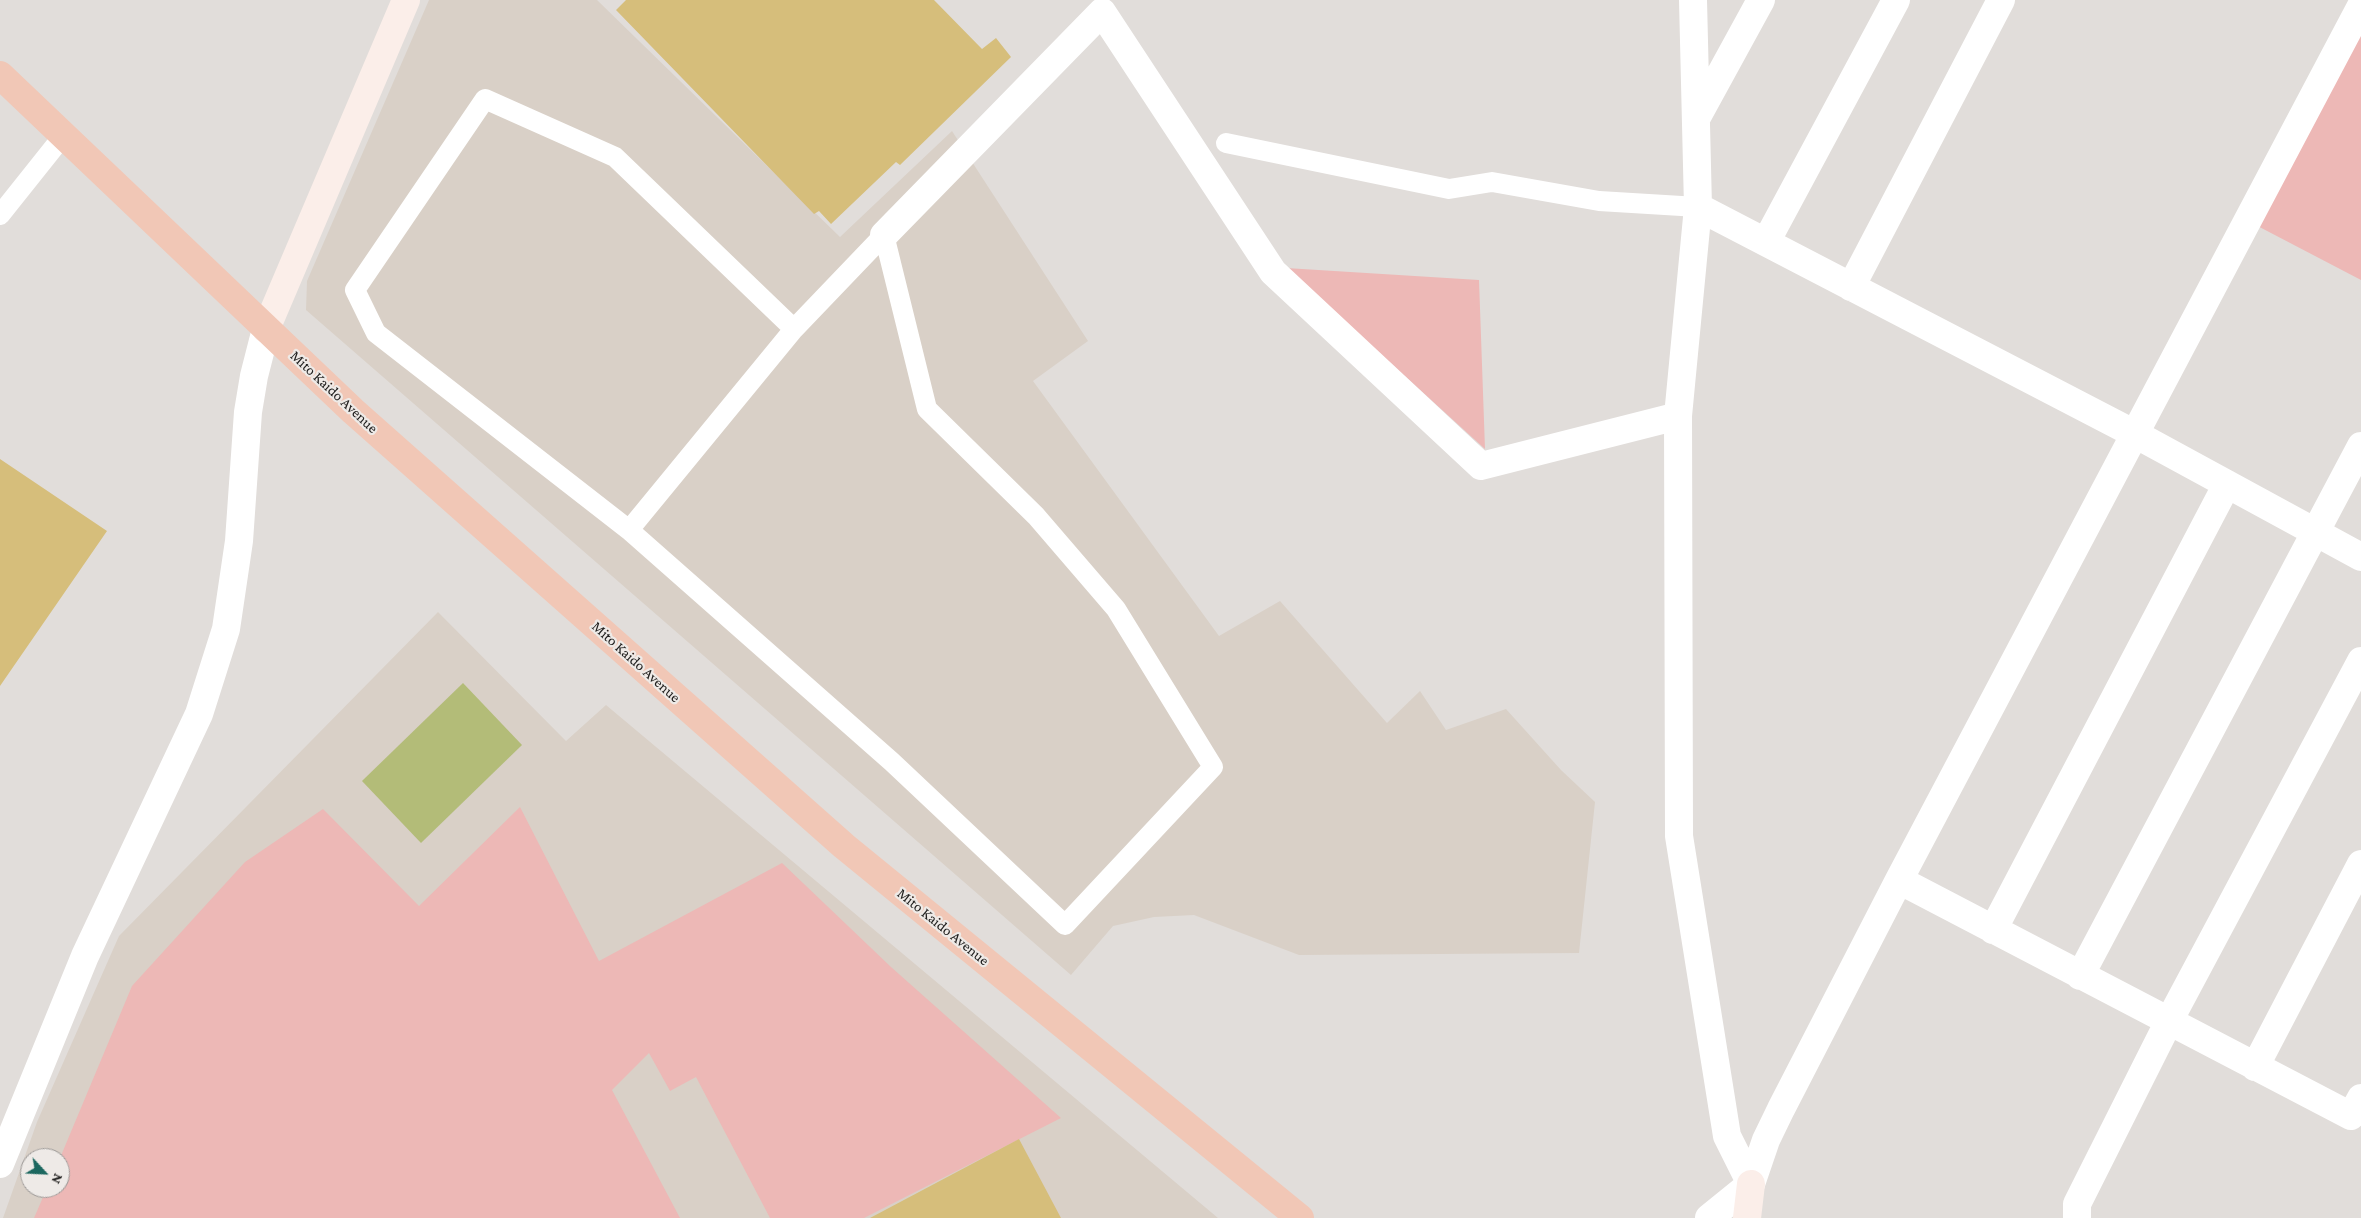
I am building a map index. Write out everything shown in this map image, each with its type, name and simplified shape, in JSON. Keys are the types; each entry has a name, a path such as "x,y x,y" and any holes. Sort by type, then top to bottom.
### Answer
{"highway":[{"name":"Mito Kaido Avenue","path":"0,76 266,330 367,423 844,846 1300,1218"}],"street":[{"path":"0,1164 85,956 199,714 226,630 239,541 248,412 254,376 266,330 406,0"},
{"path":"1693,0 1698,207 1678,416 1679,836 1727,1136 1751,1184"},
{"path":"1696,118 1761,0"},
{"path":"1766,242 1896,0"},
{"path":"1851,287 2001,0"},
{"path":"1747,1218 1751,1184 1766,1140 1781,1109 1898,880 2361,6"},
{"path":"884,235 1102,12 1273,272 1481,466 1678,416"},
{"path":"1698,207 2134,434 2361,557"},
{"path":"2080,976 2361,446"},
{"path":"1993,930 2227,484"},
{"path":"2077,1218 2078,1204 2168,1023 2361,661"},
{"path":"2255,1067 2361,864"},
{"path":"1898,880 2168,1023 2351,1116 2361,1098"},
{"path":"1709,1218 1751,1184"}],"lane":[{"path":"794,329 614,156 485,99 355,290 376,333 629,530 892,762 1065,925 1213,767 1116,609 1036,516 927,408 884,235"},
{"path":"0,215 63,136"},
{"path":"1226,144 1449,189 1492,182 1600,201 1698,207"},
{"path":"629,530 794,329 884,235"}],"shaded area":[{"path":"429,0 597,0 840,237 952,131 1088,341 1033,381 1219,636 1280,601 1387,723 1420,691 1446,730 1506,709 1561,770 1595,802 1579,953 1299,955 1194,915 1154,917 1113,926 1071,975 306,310 307,281"},
{"path":"2361,5 2361,280 2248,221"},
{"path":"1286,268 1479,280 1485,449"},
{"path":"438,612 566,741 606,705 1218,1218 3,1218 20,1170 20,1198 70,1198 70,1148 28,1148 37,1122 119,936"},
{"path":"463,683 522,745 421,843 362,781"},
{"path":"520,807 599,961 782,863 891,967 1061,1118 864,1218 770,1218 696,1077 670,1091 649,1053 612,1090 680,1218 34,1218 43,1198 70,1198 70,1148 64,1148 132,986 245,862 323,809 419,906"}],"building":[{"path":"626,0 934,0 982,49 996,38 1011,57 900,165 896,162 831,224 819,211 814,214 616,10"},
{"path":"0,459 107,531 0,686"},
{"path":"1019,1139 1061,1218 870,1218"}]}
